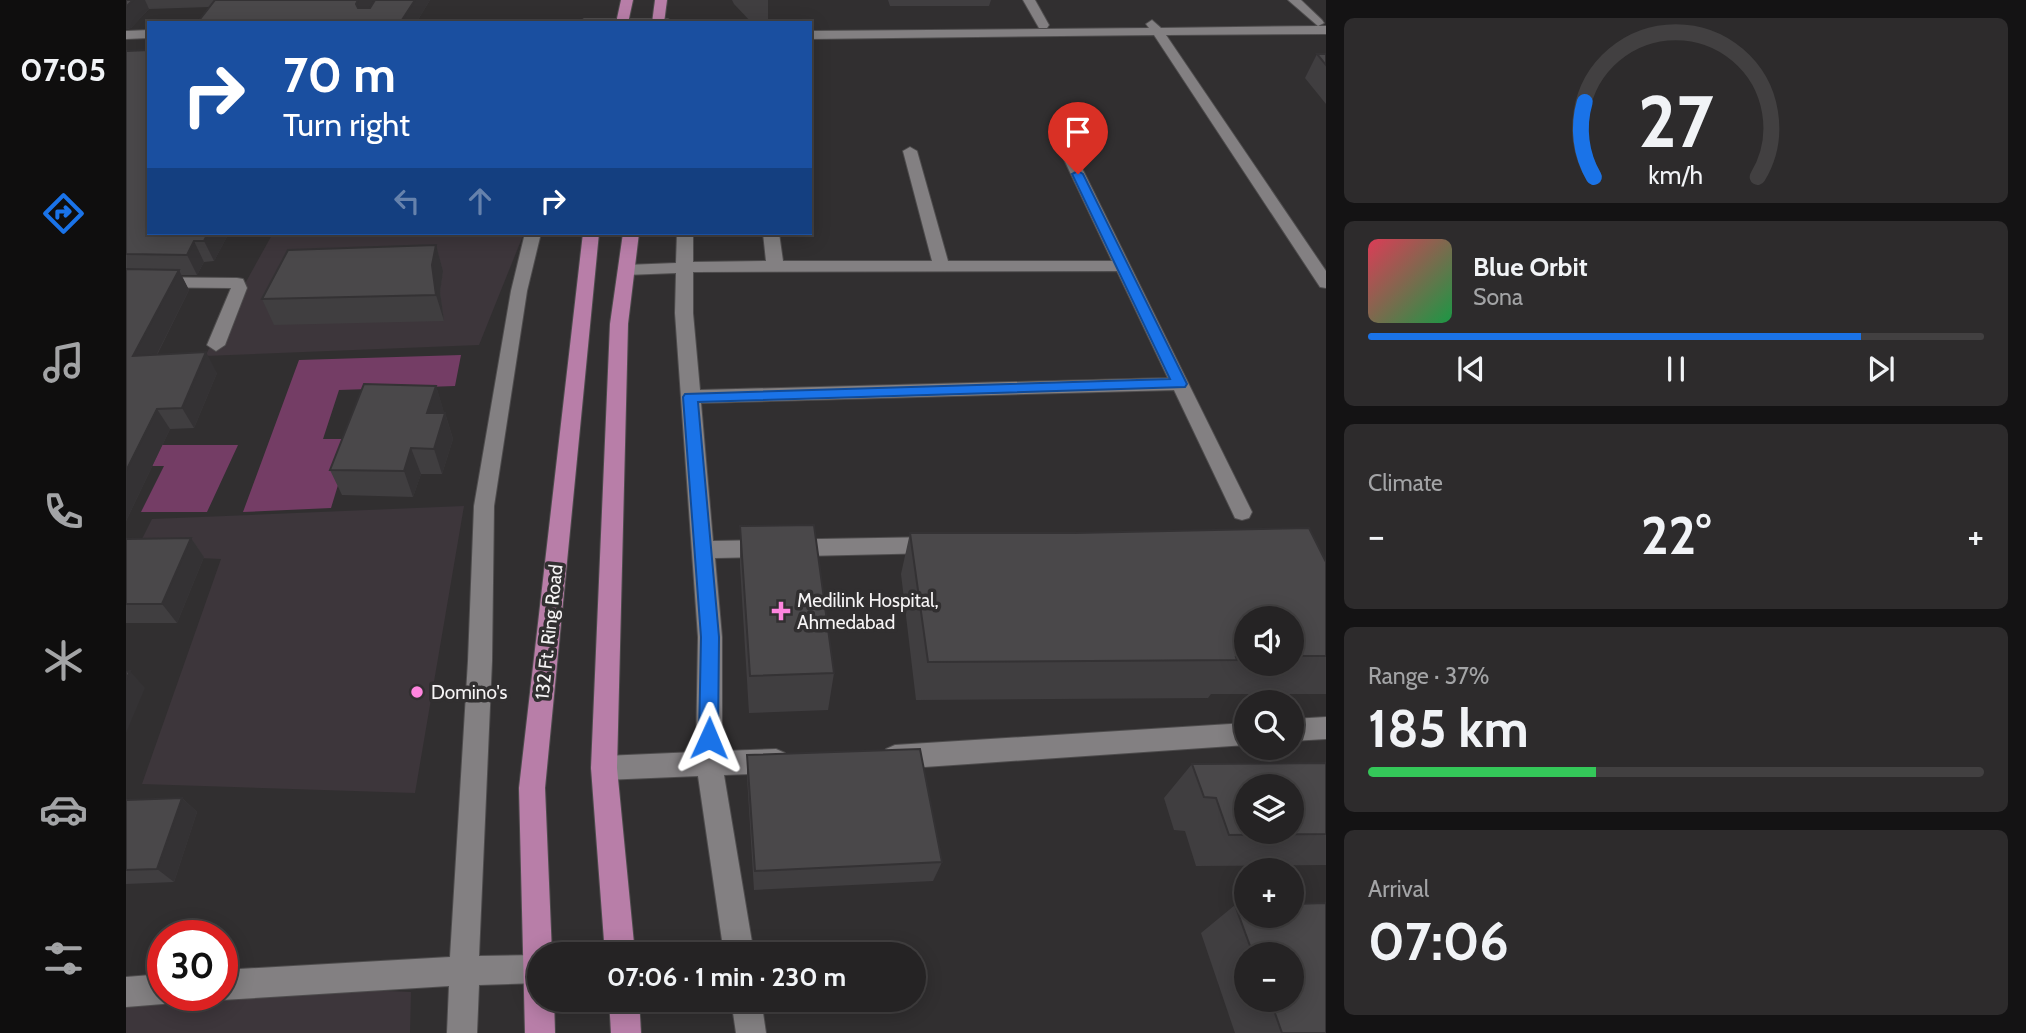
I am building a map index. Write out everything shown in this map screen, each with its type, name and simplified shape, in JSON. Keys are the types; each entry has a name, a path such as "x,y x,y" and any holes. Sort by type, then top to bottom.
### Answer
{"main road":[{"path":"622,21 627,0"},
{"path":"661,0 661,21"},
{"name":"132 Ft. Ring Road","path":"537,942 532,788 591,235"},
{"path":"619,942 604,768 619,324 631,235"},
{"name":"132 Ft. Ring Road","path":"539,1012 540,1033"},
{"path":"625,1012 626,1033"}],"street":[{"path":"1029,0 1042,26"},
{"path":"1294,0 1323,25"},
{"path":"812,35 1323,25"},
{"path":"126,28 147,27"},
{"path":"812,28 1155,28"},
{"path":"1155,28 1326,283"},
{"path":"126,35 147,34"},
{"path":"910,151 941,265"},
{"path":"1067,151 1242,512"},
{"path":"461,1033 480,661 484,506 519,291 533,235"},
{"path":"685,235 684,313 710,637 709,764 737,942"},
{"path":"771,235 775,266"},
{"path":"626,270 775,266 1123,266"},
{"path":"126,282 237,283 239,288 216,345"},
{"path":"690,397 1180,384"},
{"path":"703,550 959,545"},
{"path":"1304,729 1326,728"},
{"path":"869,758 1234,735"},
{"path":"604,768 802,760"},
{"path":"238,984 465,971 527,970"},
{"path":"126,992 147,990"},
{"path":"748,1012 751,1033"}],"shaded area":[{"path":"272,235 523,235 479,345 205,356"},
{"path":"461,355 455,386 339,390 323,439 352,439 331,508 243,512 299,360"},
{"path":"126,445 238,445 207,512 141,512 164,466 126,466"},
{"path":"464,506 415,793 142,784 221,559 134,555 152,519"},
{"path":"126,980 147,989 147,1011 238,1011 238,985 411,992 410,1033 126,1033"}],"building":[{"path":"215,0 358,0 358,8 370,8 375,0 415,0 401,21 199,21"},
{"path":"147,50 147,235 207,235 204,241 194,241 187,255 126,254 126,51"},
{"path":"1317,54 1326,54 1326,65"},
{"path":"436,245 432,265 436,295 262,299 288,250"},
{"path":"126,269 179,270 133,356 206,352 182,408 157,409 126,471"},
{"path":"364,384 436,386 427,413 445,413 434,449 411,448 404,471 330,470"},
{"path":"814,525 834,673 750,676 740,526"},
{"path":"1309,528 1326,562 1326,656 1304,656 1304,606 1234,606 1234,660 928,662 910,533"},
{"path":"191,538 162,604 126,604 126,539"},
{"path":"920,749 942,862 755,871 747,755"},
{"path":"1326,763 1326,834 1304,834 1304,774 1234,774 1234,835 1229,835 1216,798 1204,797 1192,764"},
{"path":"182,798 157,869 126,870 126,800"},
{"path":"1326,903 1326,1033 1282,1033 1275,1012 1304,1012 1304,942 1249,942 1243,928 1304,928 1304,904"}],"place":[{"name":"Medilink Hospital, Ahmedabad","path":"781,611"},
{"name":"Domino's","path":"417,692"}],"route":[{"path":"709,738 710,637 690,397 1180,384 1078,174"}]}
